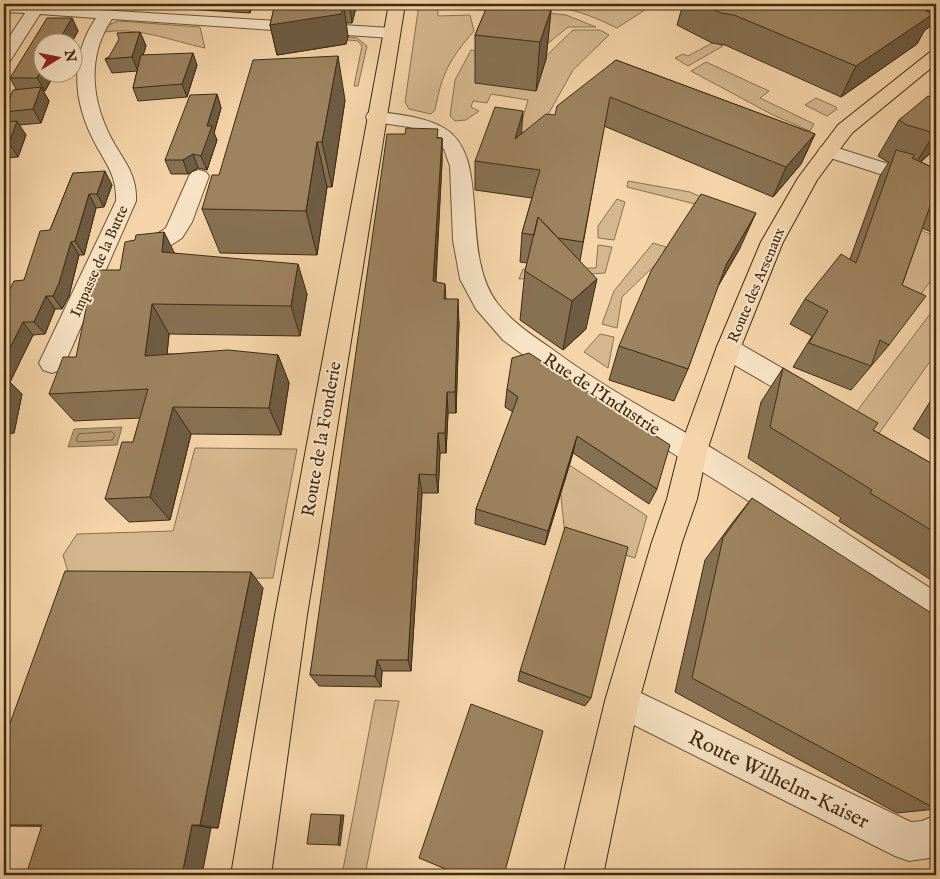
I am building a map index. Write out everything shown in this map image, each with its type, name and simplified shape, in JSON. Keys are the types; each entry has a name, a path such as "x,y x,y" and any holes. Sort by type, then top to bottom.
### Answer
{"main road":[{"name":"Route de la Fonderie","path":"252,875 291,615 396,4"},
{"name":"Route des Arsenaux","path":"694,451 728,349 772,242 808,178 845,129 936,56"},
{"path":"583,875 622,701 667,542 682,499 694,451"}],"street":[{"path":"162,18 173,4"},
{"path":"4,57 20,6 67,7 107,14 391,32"},
{"path":"276,25 287,8"},
{"name":"Impasse de la Butte","path":"52,363 126,201 128,184 123,171 106,147 94,125 86,102 94,72 86,55 92,35 107,14"},
{"name":"Rue de l'Industrie","path":"376,117 425,124 443,134 455,150 462,178 463,238 469,272 480,296 508,330 570,378 694,451 936,611"},
{"path":"828,151 936,186"},
{"path":"148,250 174,233 181,222 199,176"},
{"path":"728,349 832,409"},
{"name":"Route Wilhelm-Kaiser","path":"622,701 909,842 934,839 936,834"}],"shaded area":[{"path":"419,4 511,4 499,7 438,9 438,16 470,15 474,31 458,50 448,68 435,110 431,114 409,109 405,102"},
{"path":"543,4 594,7 610,6 612,4 654,4 617,28 588,15 566,9 515,9"},
{"path":"547,13 566,15 596,27 568,27 546,45"},
{"path":"118,21 200,27 205,48 139,32 113,31 100,33 104,27"},
{"path":"573,30 600,30 609,35 573,70 545,120 517,138 528,100 491,94 487,103 473,101 471,107 479,111 466,120 455,121 450,116 455,80 471,50 541,61"},
{"path":"340,36 357,38 367,46 358,86 354,86 362,46 358,41 339,39"},
{"path":"714,42 723,46 688,66 675,58 683,54 688,56"},
{"path":"706,62 769,91 760,98 814,124 810,131 773,115 691,71"},
{"path":"816,98 837,109 827,116 805,105"},
{"path":"628,181 690,192 724,207 711,208 627,187"},
{"path":"617,199 625,202 614,240 598,238 598,226"},
{"path":"919,229 936,237 936,273 905,317 890,310"},
{"path":"653,243 666,247 659,261 622,297 617,328 602,324 614,291"},
{"path":"598,245 612,247 605,273 519,279 523,269 596,268"},
{"path":"936,306 936,353 875,439 848,423"},
{"path":"600,334 614,337 608,368 584,352"},
{"path":"195,448 297,449 273,578 70,579 63,555 77,534 173,531"},
{"path":"557,457 647,516 635,558 565,536"},
{"path":"375,700 399,701 365,875 342,875"}],"water":[{"path":"122,427 117,445 68,447 74,429"}],"building":[{"path":"275,4 344,7 341,14 270,25"},
{"path":"488,4 551,10 540,42 475,35"},
{"path":"702,4 936,4 926,11 933,14 856,66 734,15 721,13"},
{"path":"47,18 72,18 64,32 38,32"},
{"path":"140,32 132,57 105,59 109,57 119,39 117,33"},
{"path":"32,42 32,78 10,78"},
{"path":"193,53 182,84 133,88 141,55"},
{"path":"338,56 322,142 317,142 306,211 202,209 212,175 219,175 253,60"},
{"path":"616,60 815,134 786,167 610,97 583,242 558,238 538,217 534,235 522,233 540,170 475,161 495,107 523,111 515,139 546,114 555,115 557,106"},
{"path":"41,87 33,109 4,112 13,90"},
{"path":"936,93 935,133 907,125 899,120 928,96 931,97"},
{"path":"217,94 207,126 212,126 201,156 193,154 183,160 165,160 190,95"},
{"path":"17,121 9,143 4,143 4,122"},
{"path":"406,128 438,129 437,138 442,138 433,281 445,284 444,299 458,299 455,392 447,392 445,433 438,433 436,475 419,474 408,660 377,660 375,676 310,675 387,134 405,134"},
{"path":"896,150 915,155 912,158 936,169 936,199 933,198 902,285 926,296 889,345 880,340 871,366 809,343 828,311 805,299 841,254 856,263"},
{"path":"105,171 97,194 89,194 75,241 71,242 59,283 53,296 46,296 34,322 23,322 4,360 4,300 14,281 24,280 40,231 50,230 73,173"},
{"path":"701,194 756,213 726,265 688,369 619,346 651,271"},
{"path":"538,217 597,279 572,301 525,271"},
{"path":"164,232 162,252 298,264 291,306 152,304 145,356 228,350 278,355 269,408 173,407 150,497 105,499 122,442 133,442 148,389 49,394 63,357 76,357 94,270 120,270 125,242 135,240 136,235"},
{"path":"529,353 670,445 657,489 577,436 548,531 476,509 518,397 507,389 512,358"},
{"path":"783,368 878,423 873,430 936,466 936,533 870,493 872,490 770,427"},
{"path":"10,382 4,411 4,383"},
{"path":"752,498 936,616 936,809 692,678 723,538"},
{"path":"565,527 628,547 591,698 520,671"},
{"path":"65,571 251,572 200,825 192,825 182,875 26,875 42,825 4,825 4,740"},
{"path":"471,704 543,731 504,875 460,875 419,858"},
{"path":"311,814 341,815 338,845 307,844"}]}
